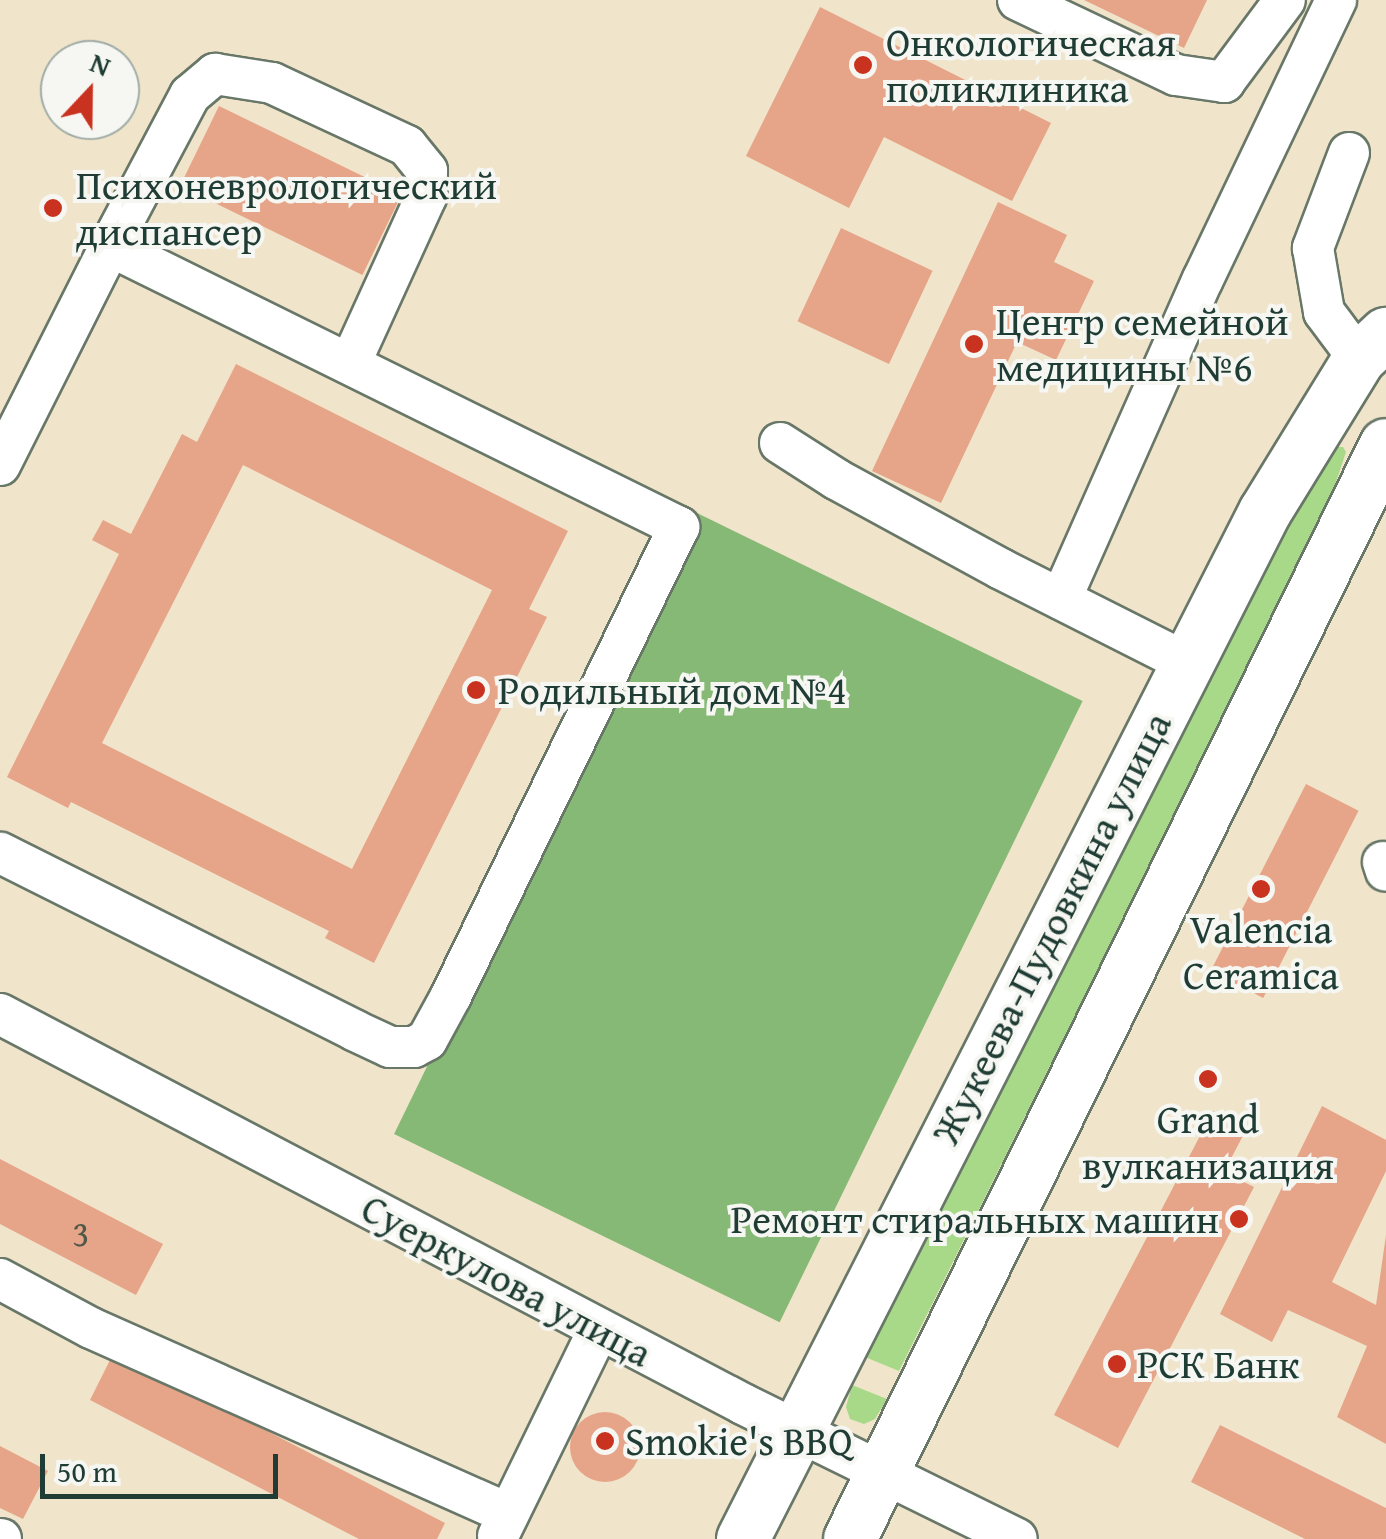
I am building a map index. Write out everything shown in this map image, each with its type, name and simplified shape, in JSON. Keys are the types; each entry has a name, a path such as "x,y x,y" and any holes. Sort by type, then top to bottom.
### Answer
{"main road":[{"name":"Жукеева-Пудовкина улица","path":"743,1539 1185,662 1265,512 1373,346"},
{"name":"Жукеева-Пудовкина улица","path":"850,1539 1373,508 1386,446"}],"street":[{"path":"1018,0 1176,75 1224,82 1285,0"},
{"path":"1062,599 1202,279 1336,0"},
{"path":"0,465 190,95 214,74 272,83 407,146 427,171 426,197 350,364"},
{"path":"1350,154 1314,248 1324,312 1373,346"},
{"path":"0,853 390,1047 404,1050 428,1040 679,528 110,246"},
{"path":"780,444 836,479 1185,662"},
{"name":"Суеркулова улица","path":"0,1014 796,1430 1018,1539"},
{"path":"0,1279 91,1328 503,1526 599,1328"}],"green space":[{"path":"1337,447 1346,452 1330,500 899,1371 865,1357 1260,572"},
{"path":"697,513 1083,701 780,1322 394,1134"},
{"path":"852,1385 887,1399 875,1419 864,1424 850,1419 846,1407"}],"building":[{"path":"1084,0 1207,0 1184,48"},
{"name":"Онкологическая поликлиника","path":"820,7 1051,123 1012,201 884,137 849,208 746,156"},
{"path":"219,106 401,195 362,275 180,186"},
{"path":"998,202 1067,235 1054,262 1094,281 1056,360 1017,342 941,503 872,471"},
{"path":"841,228 933,271 889,364 797,321"},
{"name":"Родильный дом №4","path":"236,364 568,531 529,609 547,617 374,963 325,938 329,931 71,802 68,808 7,777 119,554 92,540 103,520 131,534 182,434 197,442","holes":["243,465 492,590 352,869 102,743"]},
{"path":"1306,784 1359,811 1263,998 1211,971"},
{"path":"1322,1106 1386,1140 1386,1171 1332,1282 1376,1305 1386,1235 1386,1444 1337,1417 1367,1346 1288,1310 1272,1342 1220,1314"},
{"path":"1213,1111 1247,1128 1224,1172 1254,1187 1118,1448 1054,1415"},
{"path":"0,1159 163,1244 136,1295 0,1224"},
{"path":"114,1352 445,1523 437,1539 359,1539 90,1400"},
{"name":"Smokie's BBQ","path":"605,1412 629,1423 640,1447 629,1471 605,1482 581,1471 570,1447 581,1423"},
{"path":"1220,1425 1386,1508 1386,1539 1305,1539 1191,1482"},
{"path":"0,1446 48,1471 23,1519 0,1508"}],"place":[{"name":"Онкологическая поликлиника","path":"863,65"},
{"name":"Психоневрологический диспансер","path":"53,208"},
{"name":"Центр семейной медицины №6","path":"974,344"},
{"name":"Родильный дом №4","path":"476,690"},
{"name":"Valencia Ceramica","path":"1261,889"},
{"name":"Grand вулканизация","path":"1208,1079"},
{"name":"Ремонт стиральных машин","path":"1239,1219"},
{"name":"РСК Банк","path":"1117,1364"},
{"name":"Smokie's BBQ","path":"605,1441"}]}
